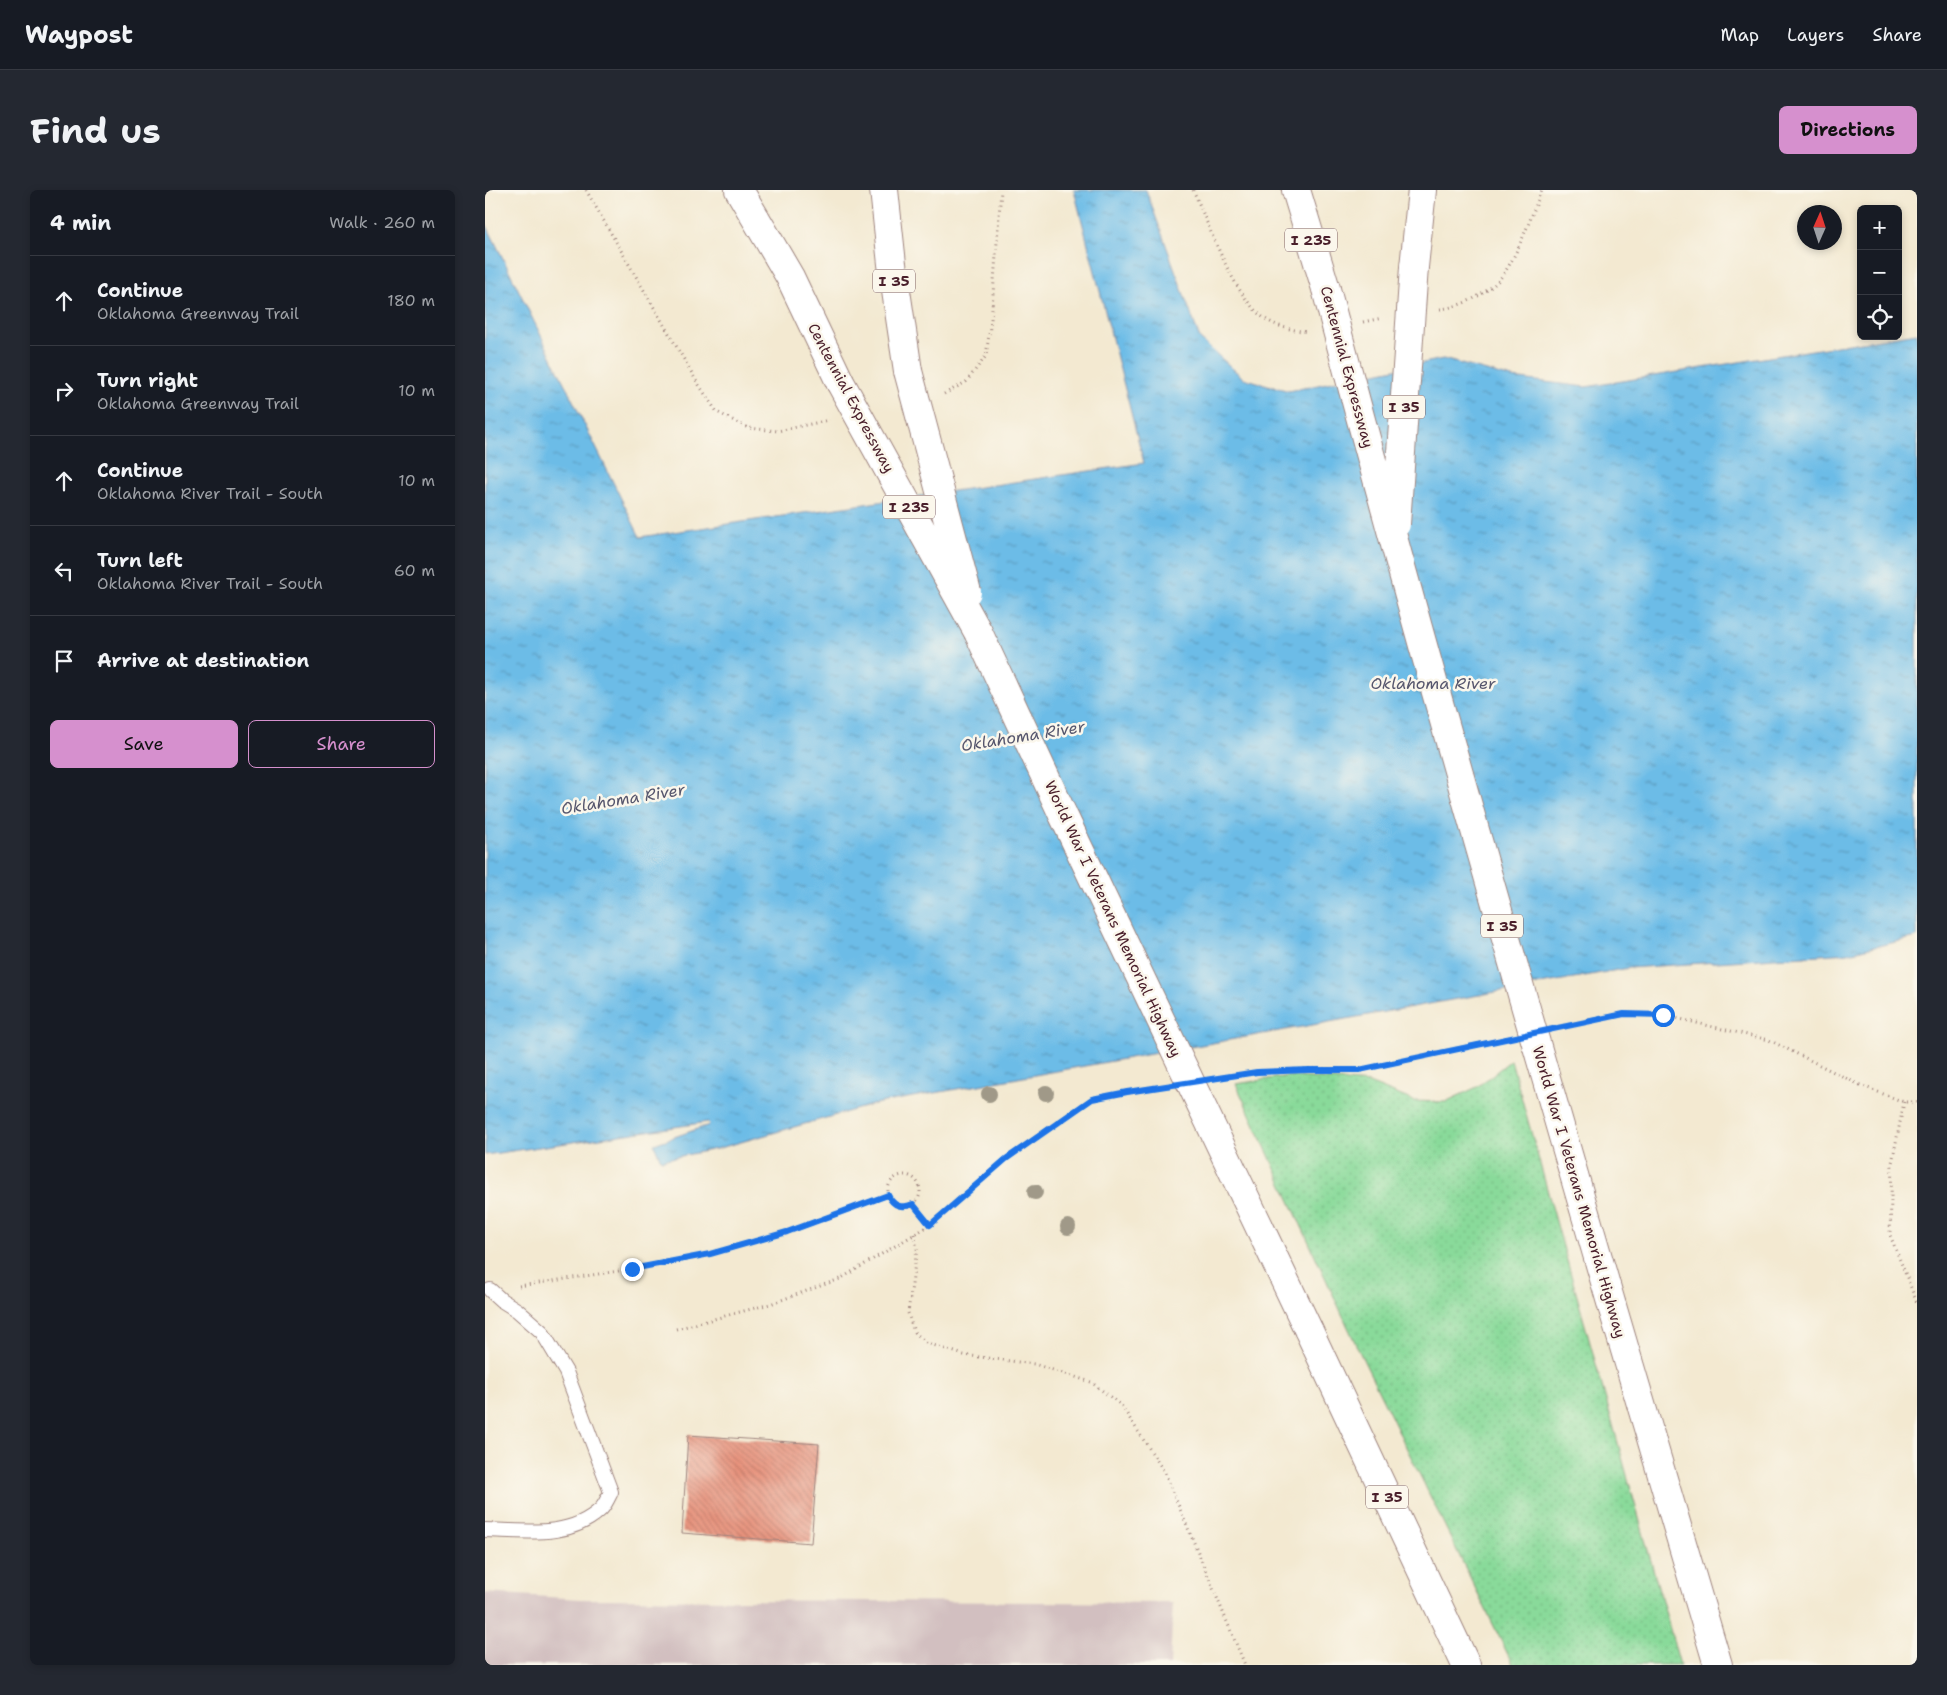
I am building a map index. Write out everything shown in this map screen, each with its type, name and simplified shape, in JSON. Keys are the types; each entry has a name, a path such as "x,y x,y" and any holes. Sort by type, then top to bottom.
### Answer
{"highway":[{"name":"Centennial Expressway","path":"739,190 790,277 840,382 979,632"},
{"path":"753,190 790,277"},
{"name":"I 35","path":"884,190 892,264 908,371 979,632"},
{"name":"Centennial Expressway","path":"1296,190 1326,289 1394,546"},
{"name":"I 35","path":"1394,546 1414,268 1422,190"},
{"name":"World War I Veterans Memorial Highway","path":"1394,546 1509,954 1718,1665"},
{"name":"World War I Veterans Memorial Highway","path":"979,632 1063,815 1466,1665"}],"lane":[{"path":"485,1530 554,1531 585,1522 602,1508 611,1492 566,1372 542,1332 490,1290"}],"path":[{"path":"1193,190 1235,282 1249,303 1266,320 1288,329 1317,331"},
{"path":"1434,310 1451,308 1470,300 1498,280 1512,259 1542,190"},
{"path":"1354,324 1391,316"},
{"path":"1556,1028 1624,1014 1663,1015 1769,1040 1860,1085 1904,1102 1917,1102"},
{"path":"1211,1079 1257,1072 1359,1070 1508,1038"},
{"path":"676,1329 770,1304 840,1279 930,1225 1006,1159 1092,1099 1164,1086"},
{"path":"1904,1102 1892,1163 1890,1235 1917,1303"},
{"path":"896,1176 912,1177 919,1185 919,1195 913,1204 903,1207 898,1206 890,1200 888,1195 889,1184 896,1176"},
{"path":"490,1290 632,1269 710,1254 787,1232 888,1195"},
{"path":"913,1204 930,1225"},
{"path":"915,1234 917,1249 908,1313 914,1332 927,1342 964,1356 1034,1364 1091,1382 1121,1405 1165,1473 1245,1665"}],"shaded area":[{"path":"485,1593 581,1599 1173,1603 1170,1665 485,1665"}],"green space":[{"path":"1511,1060 1680,1665 1513,1665 1359,1351 1236,1084 1288,1076 1369,1083 1414,1101 1445,1102 1477,1087"}],"water":[{"name":"Oklahoma River","path":"1074,190 1146,190 1200,339 1243,378 1289,391 1443,359 1512,378 1586,387 1874,340 1902,340 1902,335 1917,333 1917,937 1848,953 1629,968 879,1103 716,1149 661,1160 654,1144 709,1125 708,1122 485,1155 485,222 640,537 1144,463"}],"building":[{"path":"688,1435 819,1444 811,1543 682,1533"}],"route":[{"path":"632,1269 710,1254 787,1232 888,1195 890,1200 898,1206 903,1207 913,1204 930,1225 1006,1159 1092,1099 1257,1072 1359,1070 1624,1014 1663,1015"}]}
